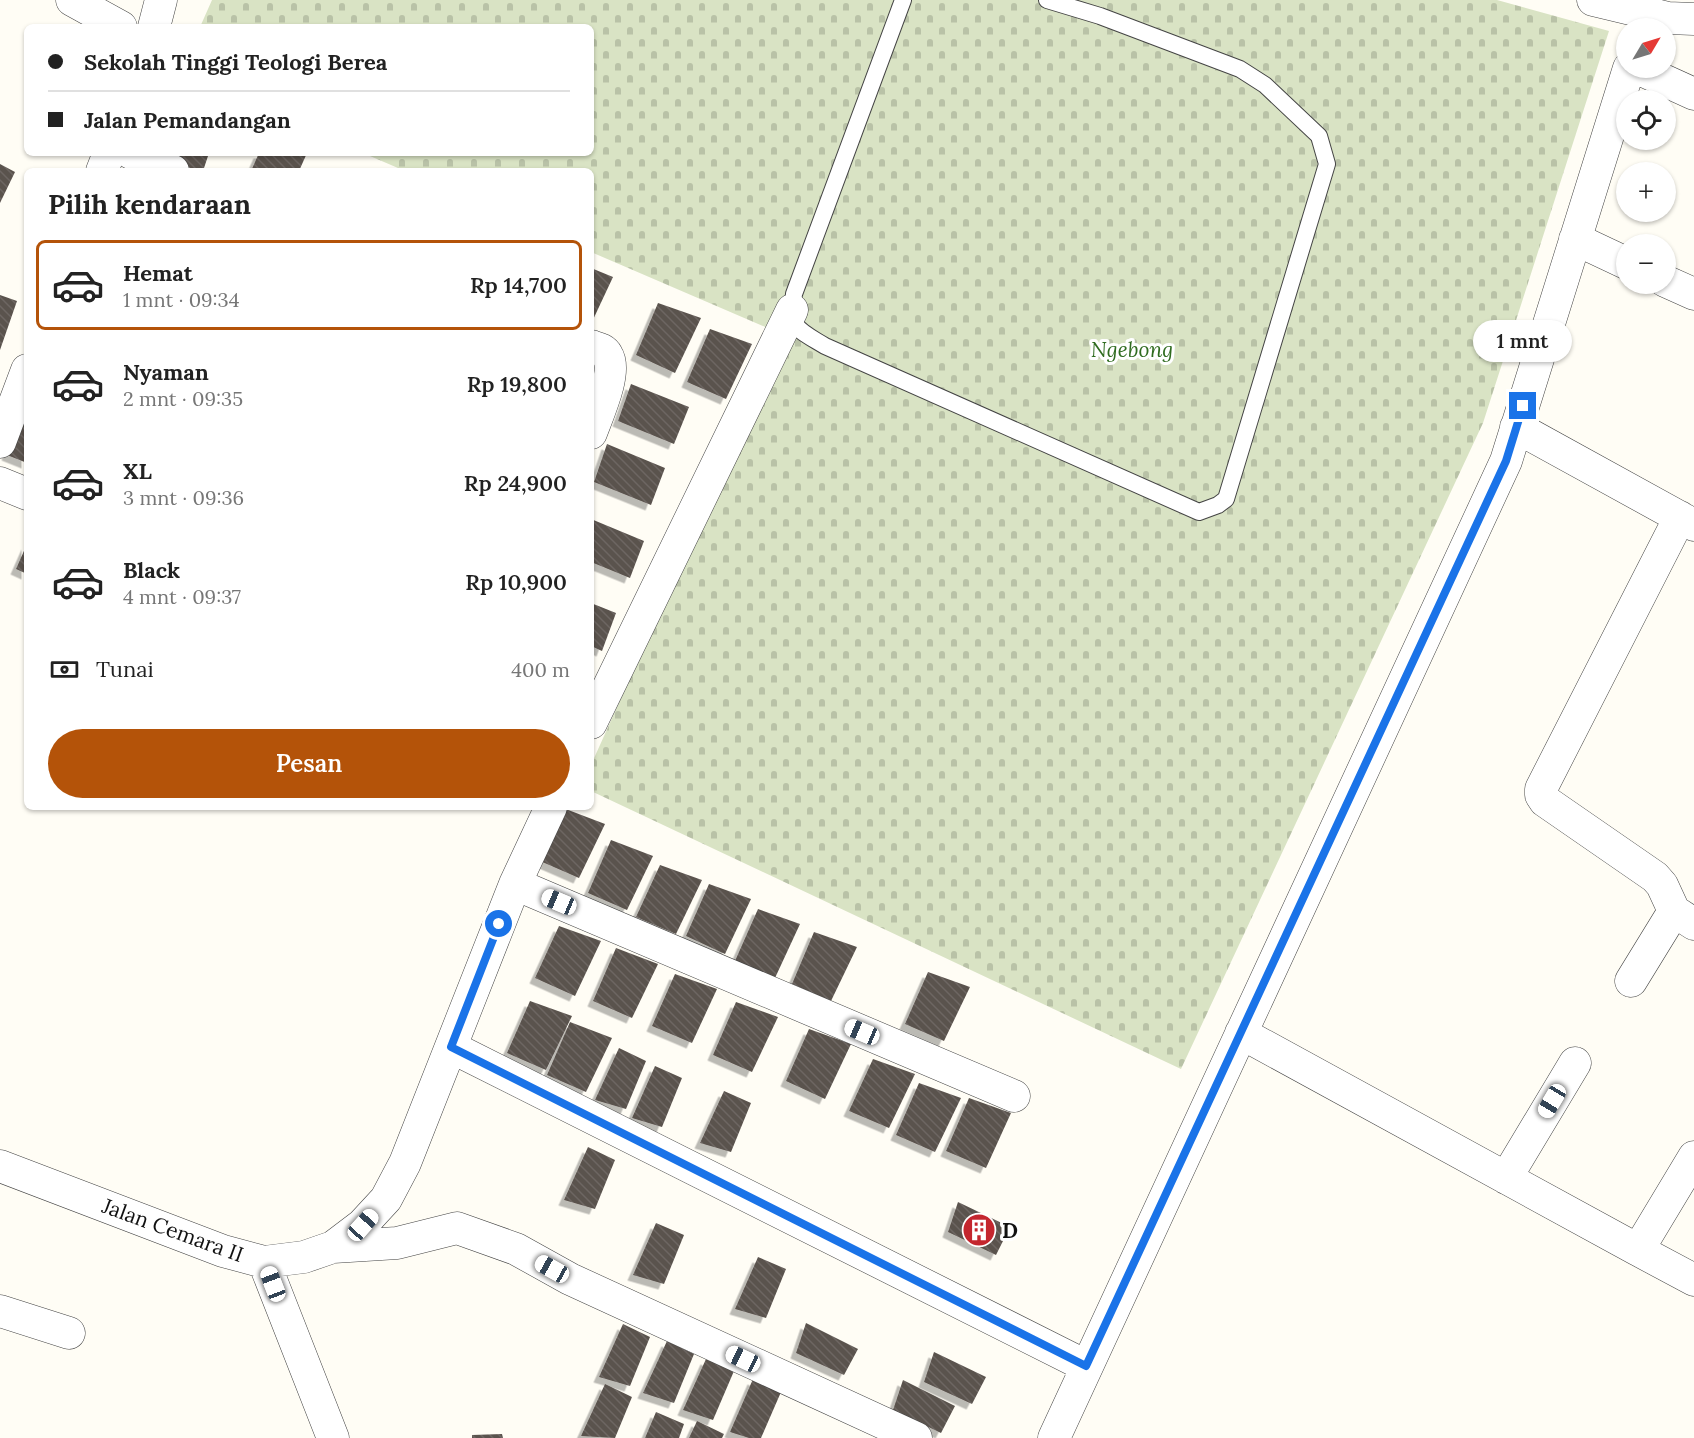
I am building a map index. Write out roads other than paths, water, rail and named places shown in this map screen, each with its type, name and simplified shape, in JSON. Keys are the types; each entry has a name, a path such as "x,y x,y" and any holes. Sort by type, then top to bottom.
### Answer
{"street":[{"path":"72,0 116,24"},
{"path":"155,24 161,0"},
{"path":"1593,0 1645,14 1694,19"},
{"path":"1054,1438 1506,461 1626,78"},
{"path":"1659,78 1694,94"},
{"path":"138,156 166,168"},
{"path":"1575,239 1616,258"},
{"path":"1676,286 1694,294"},
{"path":"594,717 792,310"},
{"path":"594,347 609,356 611,364 609,382 594,424"},
{"path":"0,442 24,378"},
{"path":"1516,427 1687,521 1541,789 1541,795 1545,801 1655,877 1684,917 1631,981"},
{"path":"0,483 24,493"},
{"name":"Jalan Cemara II","path":"0,1166 223,1251 264,1262 304,1257 333,1247 363,1225 386,1199 405,1163 515,884 550,810"},
{"path":"515,884 1014,1096"},
{"path":"1241,1032 1694,1280"},
{"path":"451,1047 1086,1366"},
{"path":"1506,1178 1575,1063"},
{"path":"1638,1250 1694,1156"},
{"path":"333,1247 397,1243 457,1228 516,1249 570,1279 916,1438"},
{"path":"264,1262 333,1438"},
{"path":"0,1311 69,1333"}],"lane":[{"path":"903,0 794,294 792,319 796,327 825,346 1199,513 1211,509 1226,499 1327,164 1319,136 1265,85 1240,69 1100,16 1047,0"}],"place":[{"name":"D","path":"979,1230"}],"park label":[{"name":"Ngebong","path":"1132,349"}]}
